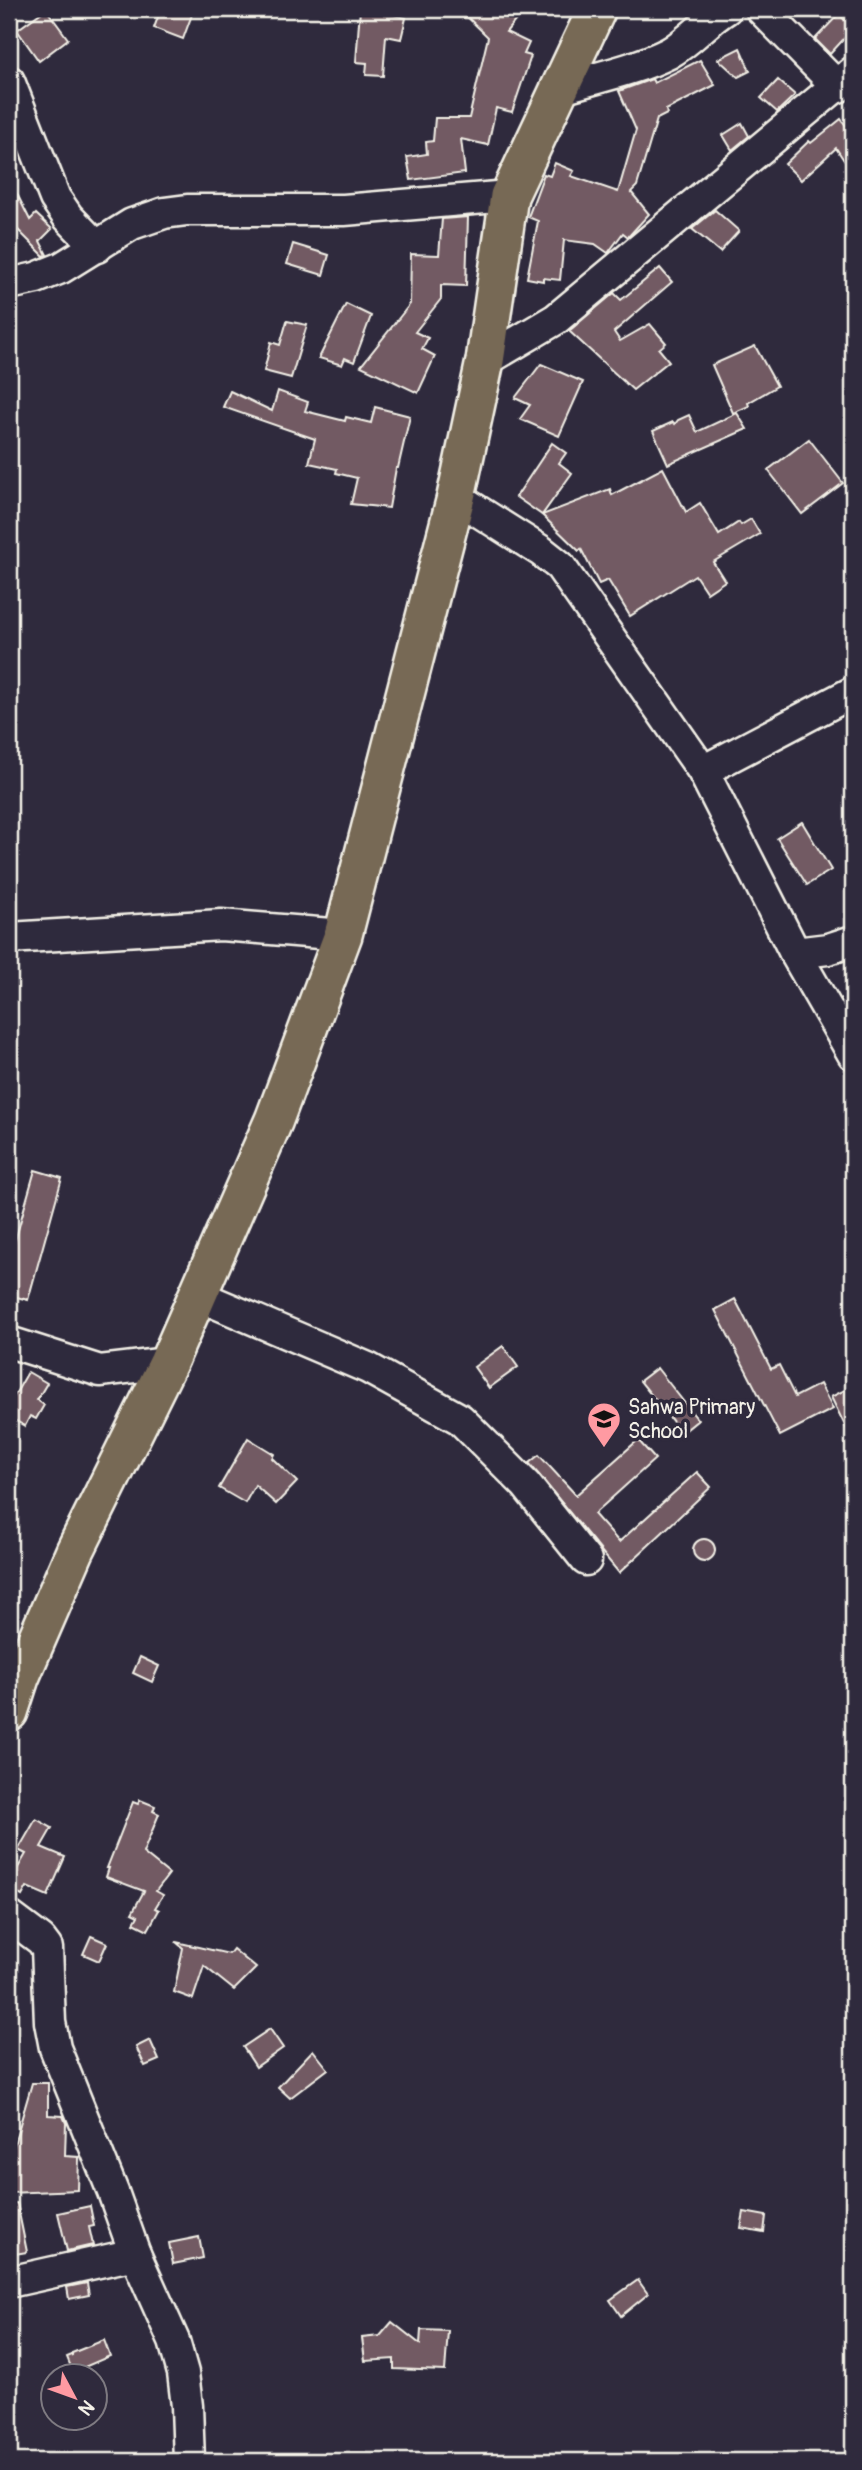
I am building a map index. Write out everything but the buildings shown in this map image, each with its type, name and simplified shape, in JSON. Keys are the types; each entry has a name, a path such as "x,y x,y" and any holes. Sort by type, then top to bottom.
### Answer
{"main road":[{"path":"9,1712 20,1678 75,1551 168,1363 274,1121 343,935 456,497 485,361 509,197 558,89 587,12"}],"street":[{"path":"558,89 650,61 669,52 726,9"},
{"path":"485,361 556,319 845,80 761,9"},
{"path":"9,81 55,198 68,217 97,247"},
{"path":"9,284 36,278 61,268 132,224 164,213 187,210 344,210 509,197"},
{"path":"456,497 560,566 703,771 795,953 853,1054"},
{"path":"703,771 853,692"},
{"path":"9,937 221,925 343,935"},
{"path":"795,953 828,949 853,940"},
{"path":"197,1295 368,1368 460,1419 526,1485 586,1560"},
{"path":"9,1342 100,1371 168,1363"},
{"path":"9,1916 41,1940 47,1948 50,2022 55,2048 135,2254 174,2341 183,2373 189,2461"},
{"path":"9,2282 135,2254"}],"place":[{"name":"Sahwa Primary School","path":"604,1449"}]}
